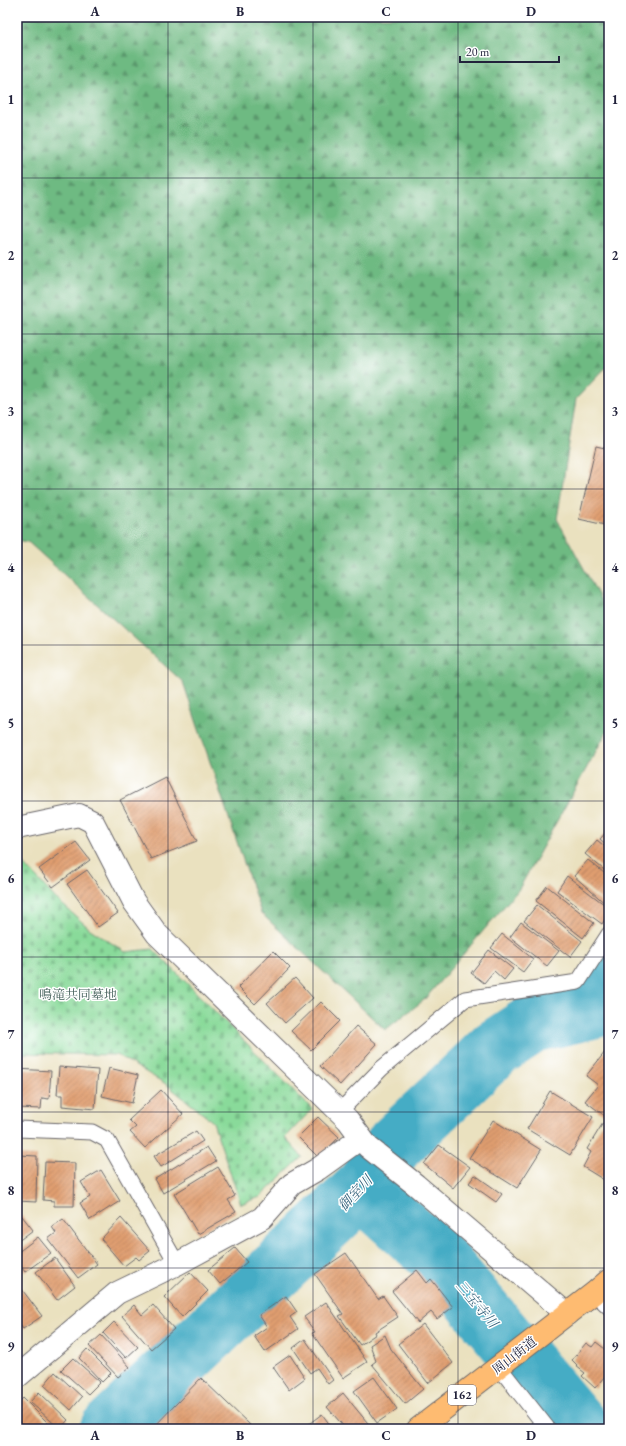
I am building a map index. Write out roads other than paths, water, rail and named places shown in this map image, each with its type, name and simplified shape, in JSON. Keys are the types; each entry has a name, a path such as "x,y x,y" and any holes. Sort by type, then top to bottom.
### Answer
{"highway":[{"name":"周山街道","path":"418,1429 567,1314 604,1293"}],"street":[{"path":"17,828 79,816 93,822 134,902 157,934 348,1120 365,1142 567,1314"},
{"path":"17,1377 117,1293 177,1264 262,1218 292,1184 365,1142"}],"lane":[{"path":"339,1112 381,1069 465,999 578,982 609,934"},
{"path":"17,1128 92,1132 107,1140 177,1264"},
{"path":"502,1364 548,1429"}],"waterway":[{"name":"御室川","path":"109,1429 361,1190 395,1144 496,1048 534,1023 594,1009 609,983"},
{"name":"三宝寺川","path":"361,1190 438,1258 581,1429"}],"park label":[{"name":"鳴滝共同墓地","path":"78,994"}]}
